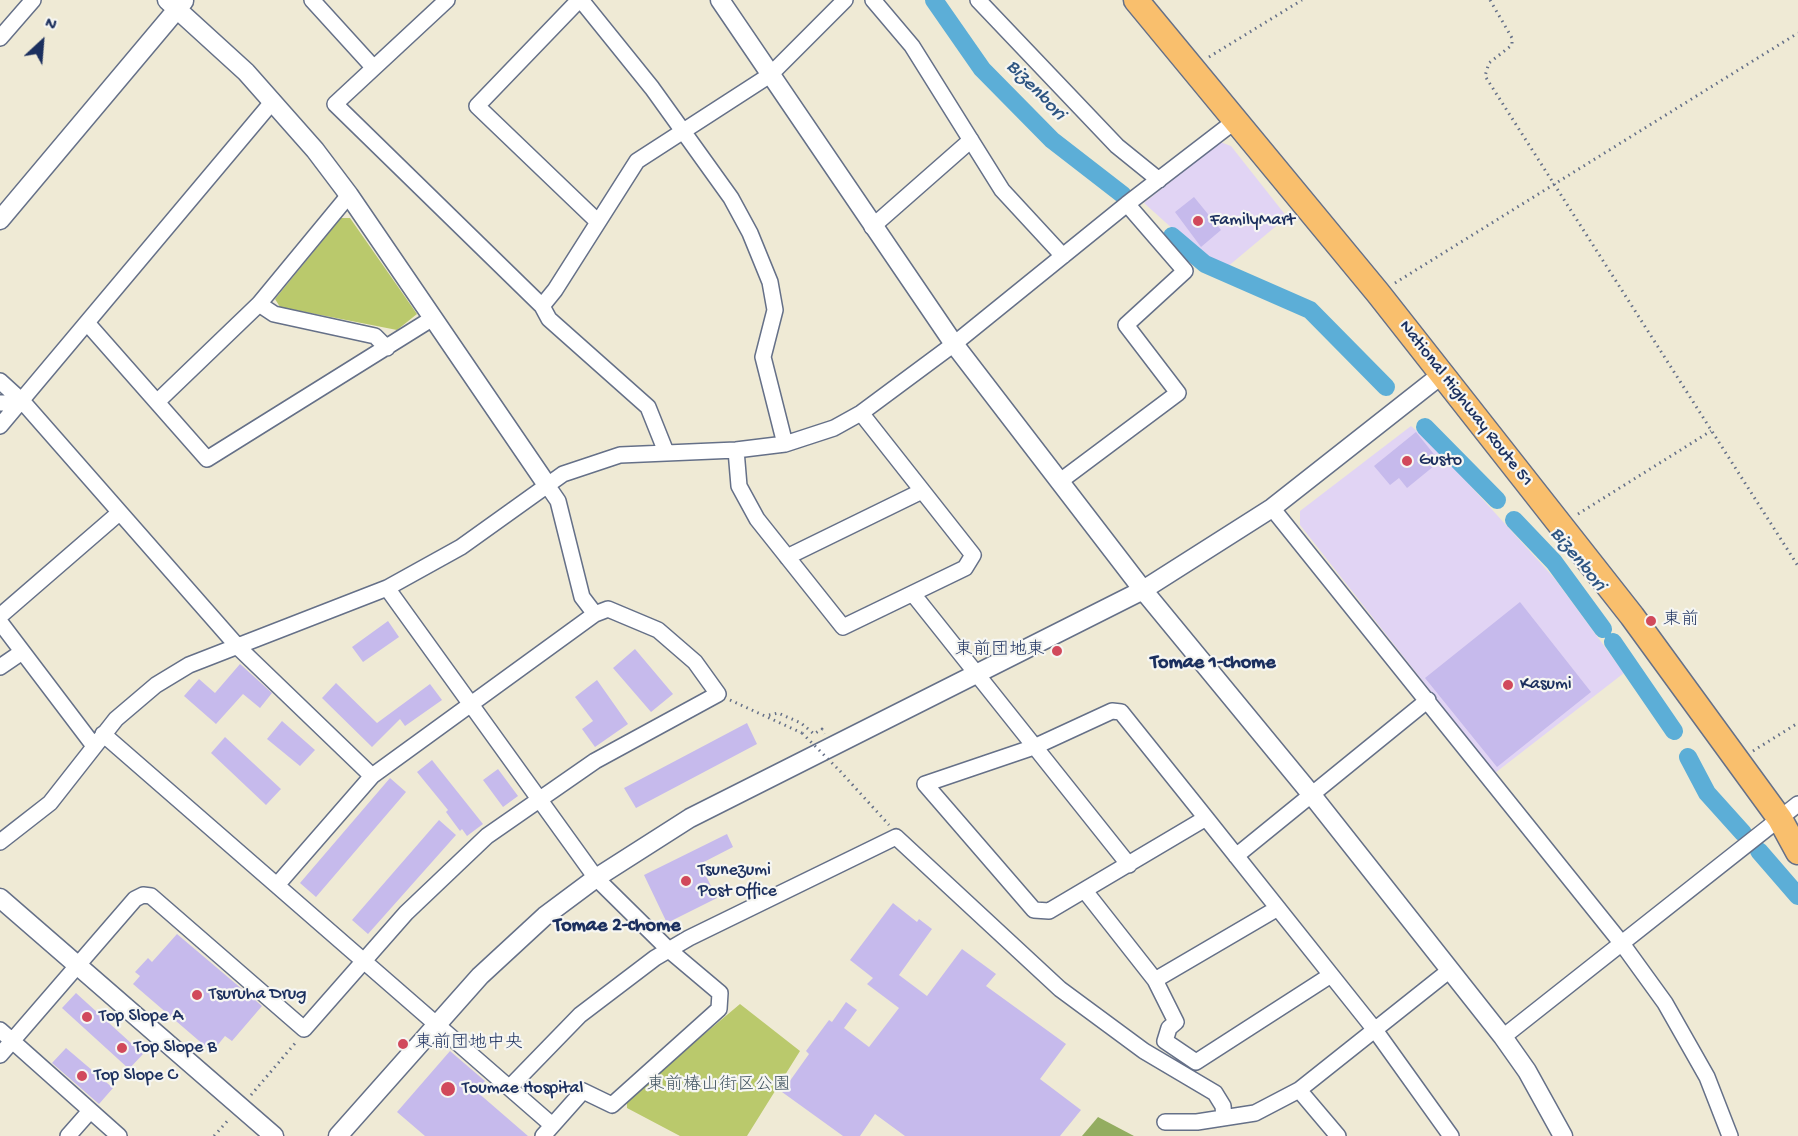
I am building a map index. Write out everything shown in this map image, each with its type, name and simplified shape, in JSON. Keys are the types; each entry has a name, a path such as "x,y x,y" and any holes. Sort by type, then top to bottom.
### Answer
{"highway":[{"name":"National Highway Route 51","path":"1137,0 1378,293 1561,525 1632,616 1736,761 1789,812 1798,835"},
{"name":"National Highway Route 51","path":"1789,812 1798,852"}],"street":[{"path":"312,0 373,67"},
{"path":"447,0 334,104 542,306 549,319 648,407 666,452"},
{"path":"597,221 477,106 580,0 682,130 731,198 750,233 770,282 775,310 763,357 785,444"},
{"path":"720,0 872,227 954,344 1143,590 1311,795 1503,1037 1527,1071 1563,1136"},
{"path":"542,306 560,282 637,161 770,75 845,0"},
{"path":"873,0 912,46 1002,190 1063,256"},
{"path":"978,0 1117,146 1159,180"},
{"path":"0,38 23,3"},
{"path":"0,220 176,3 273,101 349,195 558,501 582,597 595,614"},
{"path":"0,426 23,402 273,101"},
{"path":"0,842 50,803 99,740 137,699 156,685 189,665 239,648 290,625 387,588 462,547 563,474 620,456 736,450 785,444 834,428 861,413 954,344 1127,204 1235,121"},
{"path":"872,227 971,140"},
{"path":"157,402 259,304 349,195"},
{"path":"1059,482 1178,393 1126,325 1185,271 1127,204"},
{"path":"259,304 274,314 375,336 387,348"},
{"path":"88,324 207,459 433,318"},
{"path":"338,1136 507,949 596,878 690,818 1143,590 1272,508 1441,375"},
{"path":"0,381 23,402 239,648 372,776"},
{"path":"0,403 23,402"},
{"path":"736,450 739,486 757,519 843,627 965,568 973,555 861,413"},
{"path":"787,557 922,491"},
{"path":"1272,508 1623,945 1665,1002 1707,1077 1730,1136"},
{"path":"0,616 119,513"},
{"path":"0,622 22,652 99,740 277,885 363,959 510,1087 547,1130 583,1091 612,1105 719,1009 720,993 669,951 596,878 387,588"},
{"path":"913,594 975,675 1129,866"},
{"path":"0,1055 135,899 143,895 152,896 304,1029 363,959 438,880 487,836 595,761 718,694 695,662 658,630 608,609 595,614 372,776 277,885"},
{"path":"0,667 22,652"},
{"path":"1236,856 1428,700"},
{"path":"1206,818 1085,891 1049,910 1034,910 925,784 1034,747 1112,711 1121,712 1206,818 1236,856 1278,908 1331,975 1375,1029 1451,1136"},
{"path":"1503,1037 1623,945 1789,812"},
{"path":"510,1087 580,1015 689,938 896,837 1059,989 1144,1051 1215,1093 1223,1106 1224,1118"},
{"path":"1085,891 1155,980 1176,1022 1169,1028 1165,1041 1196,1062 1331,975"},
{"path":"0,898 274,1136"},
{"path":"1155,980 1278,908"},
{"path":"1165,1122 1224,1118 1255,1113 1299,1090 1450,970"},
{"path":"0,1030 119,1136"},
{"path":"1299,1090 1338,1136"},
{"path":"68,1136 90,1110"}],"path":[{"path":"1191,68 1302,0"},
{"path":"1490,0 1512,38 1512,45 1489,63 1485,76 1798,566"},
{"path":"1378,293 1798,33"},
{"path":"1561,525 1710,431"},
{"path":"718,694 802,733 893,828 896,837"},
{"path":"767,716 778,713 801,723 814,734 822,729 832,745"},
{"path":"1736,761 1798,723"},
{"path":"214,1136 298,1039 304,1029"}],"shaded area":[{"path":"1220,142 1231,146 1287,217 1226,268 1194,248 1144,203"},
{"path":"1411,426 1437,449 1555,579 1624,673 1495,773 1300,525 1300,511"}],"green space":[{"path":"341,218 350,218 417,314 397,330 280,307 275,299"},
{"name":"東前椿山街区公園","path":"740,1004 800,1051 747,1136 680,1136 627,1108 627,1099"},
{"path":"1098,1117 1134,1136 1082,1136"}],"building":[{"name":"FamilyMart","path":"1194,197 1221,230 1201,247 1175,212"},
{"name":"Gusto","path":"1416,432 1437,458 1431,463 1434,466 1407,488 1399,478 1390,485 1374,466"},
{"name":"Kasumi","path":"1520,602 1591,692 1497,767 1425,678"},
{"path":"388,621 399,637 363,662 352,647"},
{"path":"635,649 673,694 651,712 613,668"},
{"path":"240,664 272,693 260,708 243,694 216,724 184,696 199,679 215,693"},
{"path":"597,680 628,724 595,747 582,729 593,721 575,697"},
{"path":"336,683 377,723 430,684 442,700 405,726 400,719 372,747 322,698"},
{"path":"282,721 315,750 300,766 267,739"},
{"path":"747,723 757,744 636,808 624,788"},
{"path":"225,737 281,789 266,805 211,753"},
{"path":"432,760 483,824 467,836 462,829 460,831 446,812 448,810 417,772"},
{"path":"498,769 518,796 503,807 483,780"},
{"path":"390,778 406,792 316,897 300,883"},
{"path":"439,820 456,835 368,934 352,920"},
{"path":"727,834 733,847 700,864 717,898 667,923 644,875"},
{"path":"893,903 917,922 919,919 932,929 899,975 927,996 962,949 996,974 986,986 1066,1044 1040,1079 1081,1110 1060,1136 905,1136 875,1114 860,1136 843,1136 782,1092 809,1054 806,1051 829,1020 832,1022 846,1002 857,1010 844,1028 869,1047 899,1008 867,984 873,978 850,960"},
{"name":"Tsuruha Drug","path":"177,934 262,1006 232,1041 225,1036 212,1052 133,984 140,976 135,972 148,958 152,962"},
{"path":"76,993 143,1054 129,1069 62,1008"},
{"name":"Top Slope C","path":"66,1048 113,1088 99,1104 52,1063"},
{"name":"Toumae Hospital","path":"450,1051 485,1081 476,1091 528,1136 425,1136 397,1112"}],"waterway":[{"name":"Bizenbori","path":"934,0 982,69 1052,140 1123,195"},
{"name":"Bizenbori","path":"1172,236 1205,264 1310,310 1386,387"},
{"name":"Bizenbori","path":"1425,427 1497,500"},
{"name":"Bizenbori","path":"1514,520 1554,562 1603,629"},
{"name":"Bizenbori","path":"1613,642 1674,731"},
{"name":"Bizenbori","path":"1688,757 1707,793 1743,833"},
{"name":"Bizenbori","path":"1759,851 1798,896"}],"place":[{"name":"FamilyMart","path":"1198,221"},
{"name":"Gusto","path":"1407,461"},
{"name":"東前","path":"1651,621"},
{"name":"東前団地東","path":"1057,651"},
{"name":"Kasumi","path":"1508,685"},
{"name":"Tsunezumi Post Office","path":"686,881"},
{"name":"Tsuruha Drug","path":"197,995"},
{"name":"Top Slope A","path":"87,1017"},
{"name":"東前団地中央","path":"403,1044"},
{"name":"Top Slope B","path":"122,1048"},
{"name":"Top Slope C","path":"82,1076"},
{"name":"Toumae Hospital","path":"448,1089"}],"district":[{"name":"Tomae 1-chome","path":"1213,664"},
{"name":"Tomae 2-chome","path":"617,927"}]}
